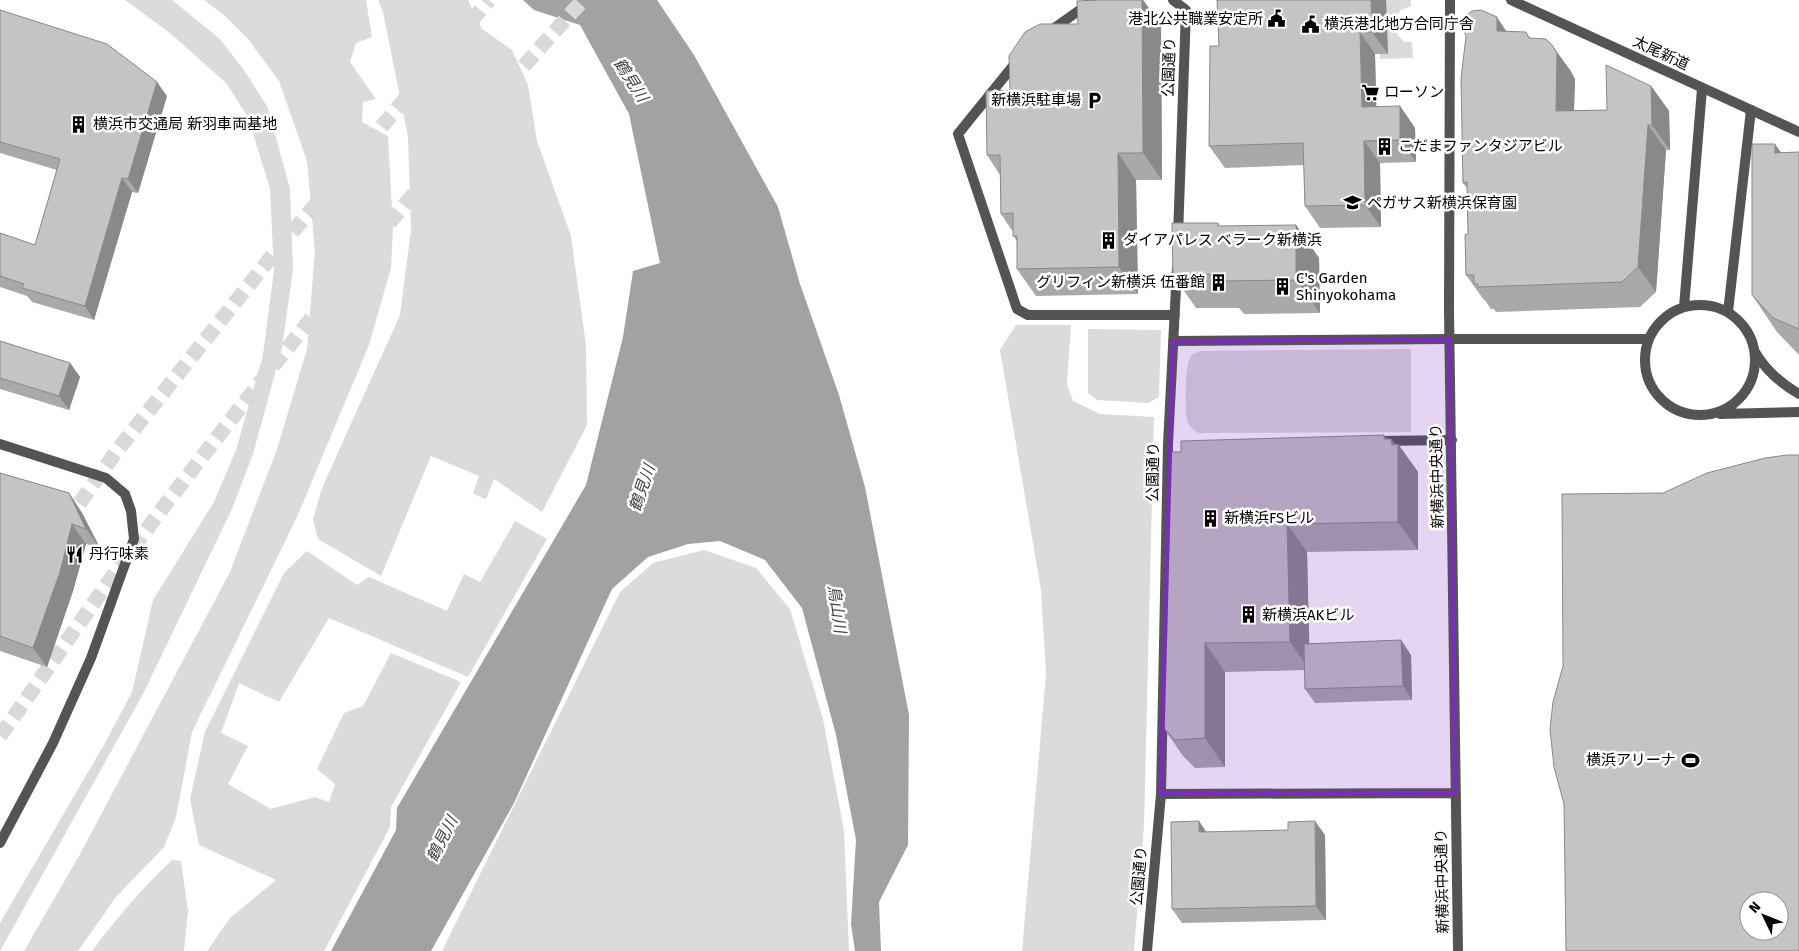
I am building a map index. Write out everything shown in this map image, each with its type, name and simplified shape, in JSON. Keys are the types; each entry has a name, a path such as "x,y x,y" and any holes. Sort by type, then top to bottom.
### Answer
{"street":[{"path":"1039,39 1094,0"},
{"name":"公園通り","path":"1147,951 1161,794 1186,10 1173,0"},
{"name":"新横浜中央通り","path":"1450,0 1450,339 1458,951"},
{"name":"太尾新道","path":"1511,0 1799,132"},
{"path":"1025,52 958,134 1017,309 1028,315 1175,315"},
{"path":"1684,307 1702,88"},
{"path":"1728,312 1751,110"},
{"path":"1799,394 1776,379 1764,367 1746,329 1728,312 1707,305 1684,307 1669,314 1657,325 1648,339 1644,357 1646,375 1653,390 1665,403 1679,412 1696,415 1799,412"},
{"path":"1174,341 1648,339"},
{"path":"1712,414 1734,403 1750,384 1755,368 1755,351"},
{"path":"1370,441 1452,440"},
{"path":"0,444 106,478 125,494 131,511 134,538 84,675 53,744 0,843"},
{"path":"1161,794 1456,793"}],"highlighted area":[{"path":"1450,339 1456,793 1161,794 1173,341"}],"shaded area":[{"path":"125,0 172,0 220,39 244,70 268,108 290,189 293,269 282,348 253,454 232,509 143,694 0,951 0,923 105,743 132,692 153,600 214,502 236,450 263,355 274,270 270,189 248,117 226,83 170,33"},
{"path":"204,0 366,0 372,37 356,43 350,62 376,99 363,102 362,122 388,136 393,228 391,268 369,345 297,517 192,732 176,817 164,847 116,897 78,951 24,951 79,856 230,572 277,449 307,349 315,251 307,161 279,81 248,39 225,16"},
{"path":"378,0 468,0 482,29 512,50 528,85 537,141 571,236 586,346 587,425 542,512 494,479 486,499 473,494 479,476 431,456 381,576 318,539 313,519 322,488 400,315 411,230 408,137 383,12"},
{"path":"1386,0 1411,0 1411,6 1401,10 1394,19 1386,19"},
{"path":"1387,29 1393,29 1404,42 1412,42 1413,58 1380,59 1380,54 1388,54"},
{"path":"1016,325 1071,325 1067,384 1073,401 1100,414 1154,417 1144,826 1134,951 1022,951 1046,674 1041,590 1000,350"},
{"path":"1088,329 1161,330 1159,397 1148,403 1097,400 1088,393"},
{"path":"1411,349 1411,432 1199,433 1188,423 1186,400 1187,368 1191,356 1197,352"},
{"path":"515,521 547,539 468,677 329,618 279,702 239,683 221,733 248,746 228,784 271,809 315,797 329,802 335,784 317,769 344,713 363,706 391,653 461,682 391,807 390,827 324,951 207,951 230,918 276,880 199,845 190,799 205,732 284,573 307,551 357,585 369,577 447,611 464,574 480,582"},
{"path":"704,550 756,568 790,609 823,719 844,831 849,951 442,951 620,592 653,563"},
{"path":"172,860 181,861 188,911 184,951 92,951 130,904"}],"water":[{"path":"523,0 657,0 694,55 778,207 800,284 839,395 865,487 909,715 908,845 879,902 881,951 855,951 851,924 856,840 836,735 802,608 765,560 720,541 688,544 648,557 612,589 514,803 431,951 331,951 396,830 397,808 586,485 623,337 633,271 660,263 629,114 580,25 534,10"}],"building":[{"path":"1142,0 1143,153 1118,153 1119,267 1017,269 1017,236 1013,236 1013,213 1001,214 1000,155 987,155 986,91 1010,90 1009,56 1025,32 1040,24 1078,24 1077,1"},
{"path":"1217,0 1371,0 1372,32 1360,32 1362,107 1400,106 1400,140 1364,141 1365,205 1305,206 1303,143 1209,146 1210,46 1219,46"},
{"name":"横浜市交通局 新羽車両基地","path":"0,10 107,44 157,82 128,179 122,178 85,306 22,288 24,284 0,276 0,233 35,245 60,159 0,142"},
{"path":"1481,10 1497,17 1497,31 1526,32 1529,38 1546,39 1552,45 1557,53 1556,111 1607,110 1606,65 1651,86 1652,125 1648,125 1638,267 1622,282 1478,287 1478,284 1474,284 1474,275 1466,275 1465,235 1468,234 1467,182 1463,183 1461,79 1466,36 1462,27 1464,17 1472,11"},
{"path":"1752,144 1775,144 1775,153 1799,152 1799,329 1773,318 1752,295"},
{"path":"1172,223 1218,223 1218,226 1296,225 1296,280 1221,281 1221,274 1173,275"},
{"path":"0,341 70,363 59,396 0,378"},
{"path":"1384,435 1384,439 1391,439 1392,445 1398,444 1398,522 1287,524 1290,642 1205,643 1205,738 1175,740 1163,727 1171,452 1181,452 1181,441"},
{"name":"横浜アリーナ","path":"1799,455 1799,951 1566,951 1564,804 1554,767 1550,729 1553,702 1563,666 1562,494 1663,493 1707,473 1765,458"},
{"path":"0,473 69,493 86,529 72,524 60,572 33,648 0,636"},
{"path":"1401,640 1403,686 1305,689 1304,644"},
{"path":"1199,821 1199,832 1288,830 1288,822 1315,821 1316,906 1172,909 1171,822"}],"tunnel":[{"path":"66,522 119,448 272,256 489,0"},
{"path":"0,736 159,513 261,382 365,252 527,62 583,0"}],"place":[{"name":"港北公共職業安定所","path":"1277,19"},
{"name":"横浜港北地方合同庁舎","path":"1310,24"},
{"name":"ローソン","path":"1370,92"},
{"name":"新横浜駐車場","path":"1095,100"},
{"name":"横浜市交通局 新羽車両基地","path":"79,124"},
{"name":"こだまファンタジアビル","path":"1384,146"},
{"name":"ペガサス新横浜保育園","path":"1353,203"},
{"name":"ダイアパレス ベラーク新横浜","path":"1109,240"},
{"name":"グリフィン新横浜 伍番館","path":"1219,282"},
{"name":"C's Garden Shinyokohama","path":"1282,287"},
{"name":"新横浜FSビル","path":"1210,518"},
{"name":"丹行味素","path":"75,554"},
{"name":"新横浜AKビル","path":"1248,615"},
{"name":"横浜アリーナ","path":"1690,760"}],"water label":[{"name":"鶴見川","path":"631,80"},
{"name":"鶴見川","path":"642,488"},
{"name":"鳥山川","path":"837,609"},
{"name":"鶴見川","path":"442,839"}]}
